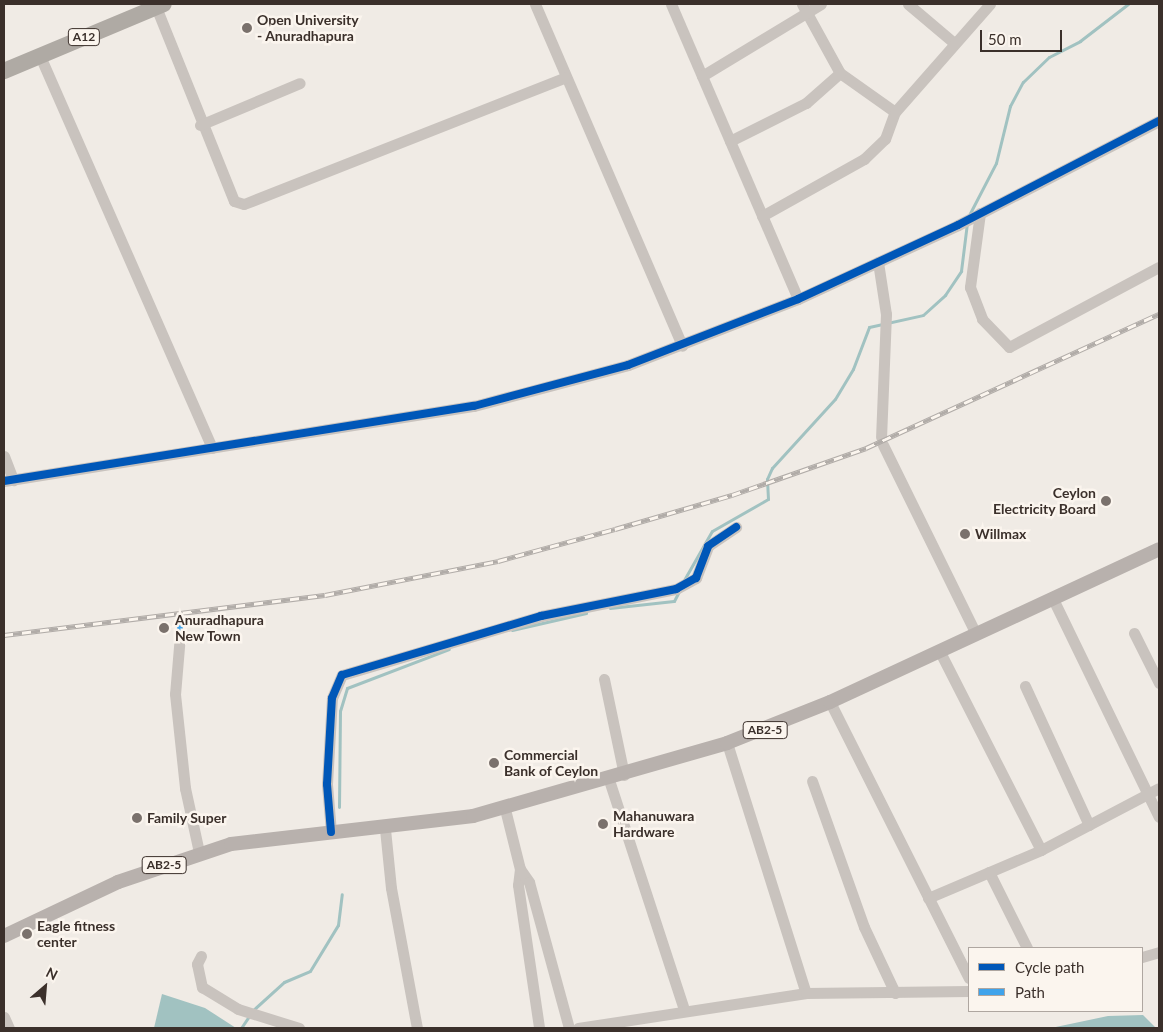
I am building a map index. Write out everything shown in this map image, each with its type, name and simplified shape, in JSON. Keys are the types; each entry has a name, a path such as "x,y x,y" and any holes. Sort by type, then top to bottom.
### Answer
{"highway":[{"name":"A12","path":"4,71 160,5"}],"main road":[{"name":"AB2-5","path":"4,936 73,901 199,852 262,839 337,831 385,829 505,809 609,780 726,744 830,702 1159,549"}],"street":[{"path":"535,4 682,346"},
{"path":"671,4 798,299"},
{"path":"802,4 806,15 840,73 895,112"},
{"path":"702,76 822,4"},
{"path":"908,4 953,42"},
{"path":"762,216 864,158 885,138 895,112 953,42 990,4"},
{"path":"160,5 200,126 234,201 244,204 566,76"},
{"path":"40,56 212,448"},
{"path":"730,141 806,102 840,73"},
{"path":"200,126 300,83"},
{"path":"4,456 9,481 474,406 550,390 682,346 798,299 958,225 1159,121"},
{"path":"976,215 970,287 982,319 1009,347 1159,267"},
{"path":"878,262 886,314 882,441 976,634"},
{"path":"337,831 327,784 332,698 342,675 541,616 682,587 696,578 708,546 736,527"},
{"path":"1053,598 1159,817"},
{"path":"1134,633 1159,683"},
{"path":"180,635 175,694 185,788 199,852"},
{"path":"940,652 1041,850"},
{"path":"604,679 624,775"},
{"path":"1024,686 1089,825"},
{"path":"830,702 968,976"},
{"path":"726,744 806,993"},
{"path":"609,780 684,1010"},
{"path":"812,780 864,927 895,993"},
{"path":"928,898 1041,850 1159,788"},
{"path":"505,809 520,869 539,1028"},
{"path":"385,829 391,888 417,1028"},
{"path":"520,869 529,882 569,1028"},
{"path":"989,872 1027,947"},
{"path":"1143,957 1159,952"},
{"path":"201,956 197,964 202,987 238,1009 299,1028"},
{"path":"578,1028 684,1010 806,993 968,991"},
{"path":"4,1017 9,1028"}],"water":[{"path":"162,994 205,1008 236,1028 154,1028"},
{"path":"1143,1015 1156,1028 1051,1028 1108,1016"}],"waterway":[{"path":"968,217 996,163 1010,106 1023,82 1049,57 1080,41 1128,4"},
{"path":"684,580 712,531 768,499 767,479 772,468 835,399 853,369 869,327 923,315 945,295 961,271 967,223"},
{"path":"610,608 674,601 678,593"},
{"path":"512,630 586,613"},
{"path":"339,807 340,711 347,688 449,649"},
{"path":"252,1011 284,982 310,971 338,925 342,894"},
{"path":"241,1028 249,1016"}],"railway":[{"path":"4,635 325,595 498,561 615,529 732,495 866,448 1159,314"}],"marked path":[{"path":"180,619 180,635"}],"cycle path":[{"path":"4,481 474,406 628,365 798,299 958,225 1159,121"},
{"path":"331,832 327,784 332,698 342,675 541,616 676,589 696,578 708,546 736,527"}],"place":[{"name":"Open University - Anuradhapura","path":"247,28"},
{"name":"Ceylon Electricity Board","path":"1106,501"},
{"name":"Willmax","path":"965,534"},
{"name":"Anuradhapura New Town","path":"164,628"},
{"name":"Commercial Bank of Ceylon","path":"494,763"},
{"name":"Family Super","path":"137,818"},
{"name":"Mahanuwara Hardware","path":"603,824"},
{"name":"Eagle fitness center","path":"27,934"}]}
